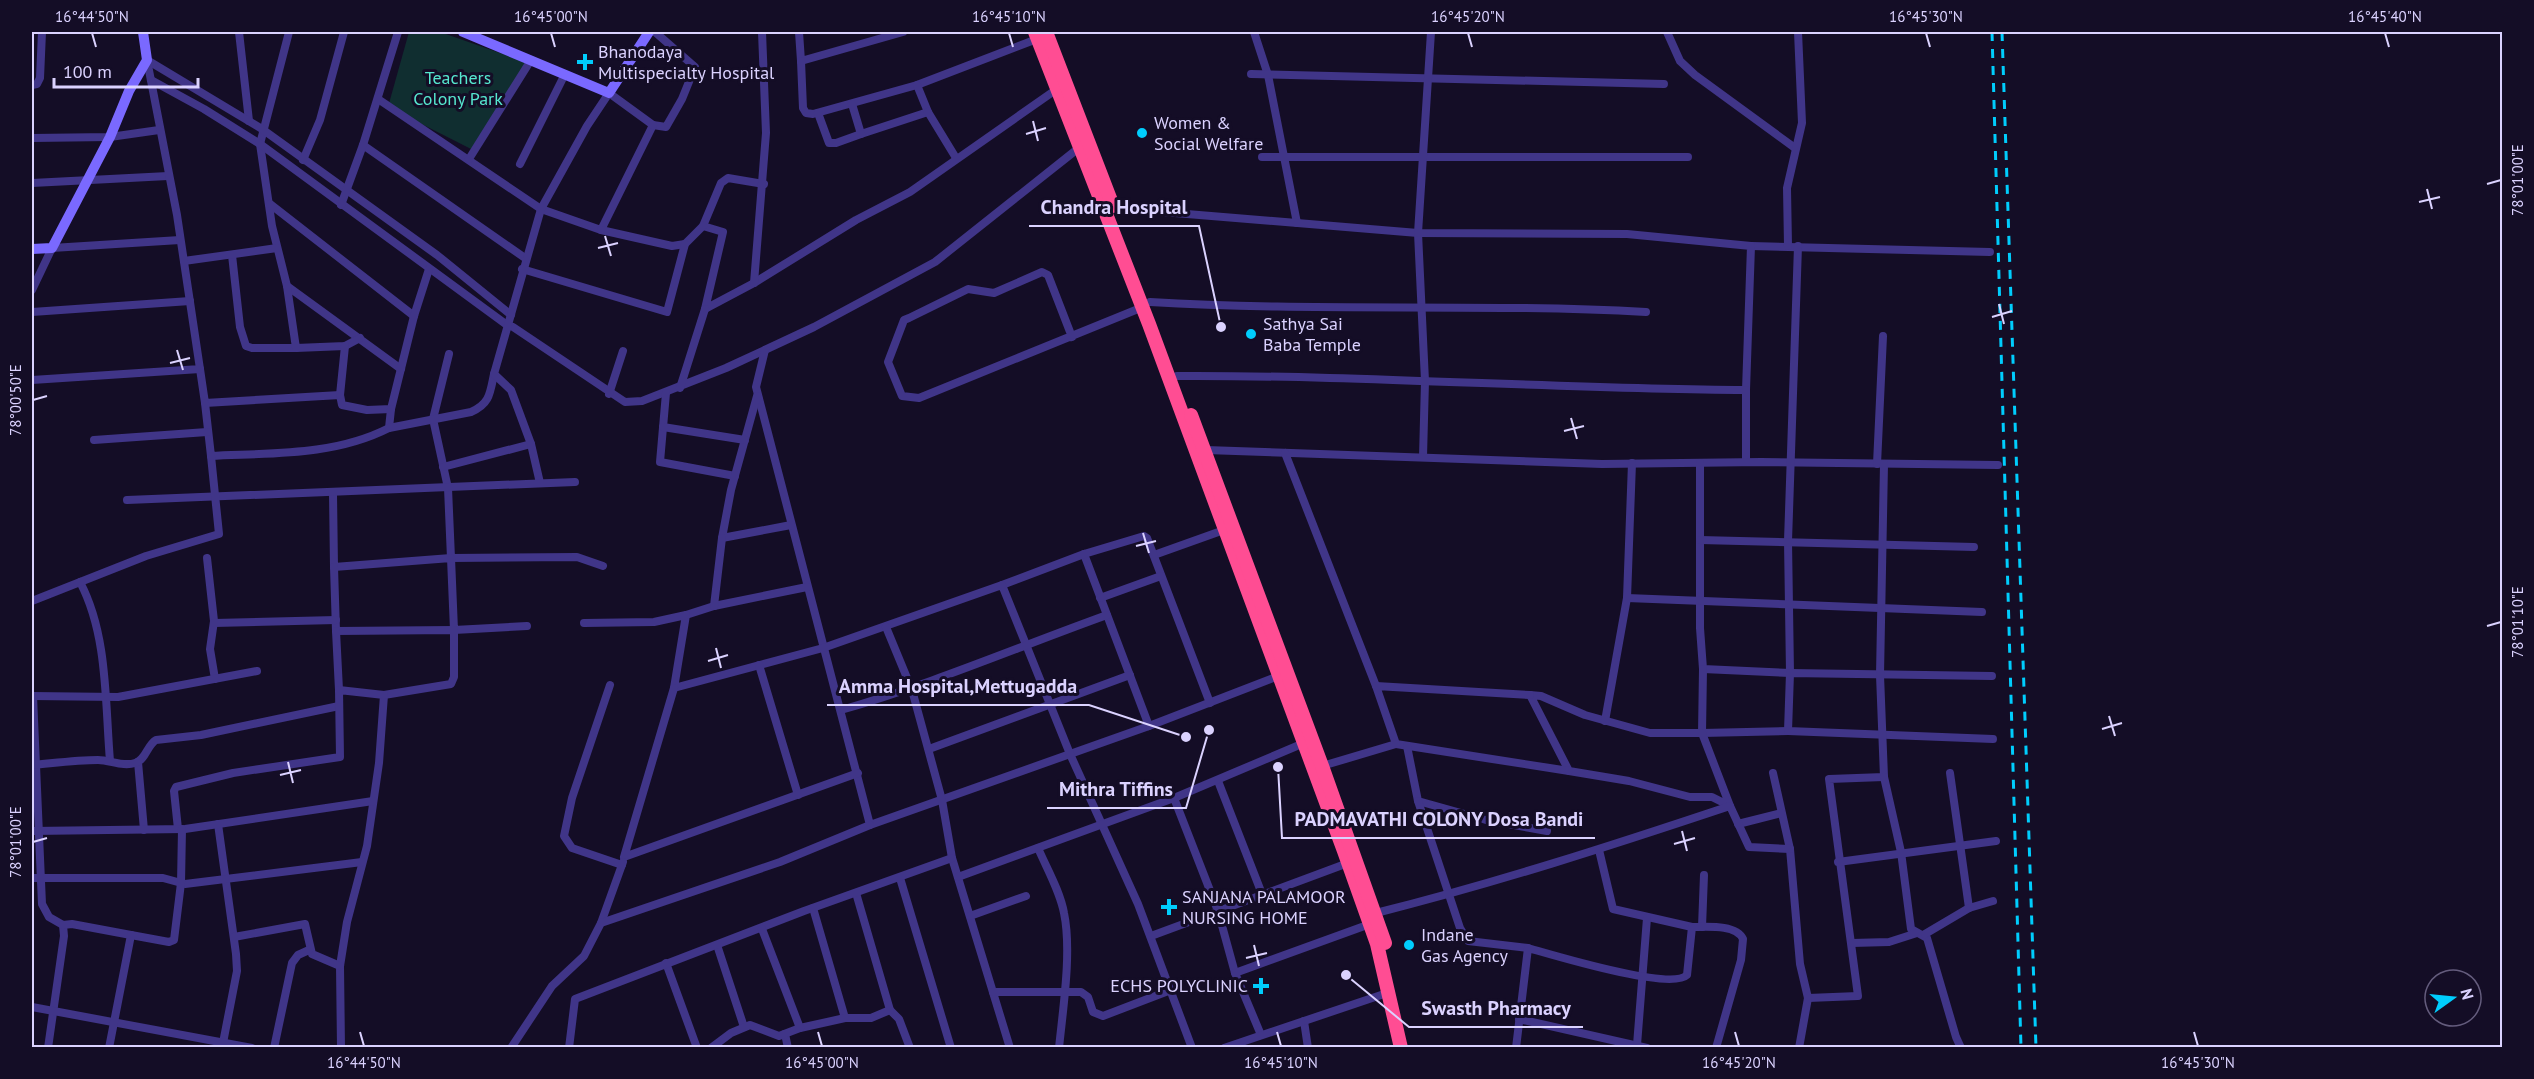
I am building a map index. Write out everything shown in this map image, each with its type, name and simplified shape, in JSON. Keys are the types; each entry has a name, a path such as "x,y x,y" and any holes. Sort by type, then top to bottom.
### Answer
{"highway":[{"path":"1039,34 1057,89 1080,147 1110,210"},
{"path":"1039,34 1146,305 1224,530 1323,766 1373,919 1399,989 1410,1047"},
{"path":"1146,305 1206,450 1283,674 1304,743 1348,863 1373,919 1401,1047"}],"street":[{"path":"32,85 37,84 40,78 42,32"},
{"path":"32,602 146,556 219,534 205,403 184,261 143,32"},
{"path":"239,32 249,121"},
{"path":"289,32 262,129 260,144 277,248 287,286 296,348"},
{"path":"303,160 320,120 344,32"},
{"path":"341,205 363,145 398,32"},
{"path":"463,32 609,93 652,125 666,127 682,99 695,67 655,32"},
{"path":"211,456 305,451 366,440 388,428 471,412 483,407 489,399 494,374 510,326 510,312 541,209 587,126 649,32"},
{"path":"754,283 764,184 766,133 762,32"},
{"path":"799,32 803,108 806,113 818,113 916,85 1039,34"},
{"path":"801,61 903,32"},
{"path":"1254,32 1268,75 1297,223"},
{"path":"1423,457 1425,381 1418,233 1431,32"},
{"path":"1667,32 1680,61 1695,75 1795,148"},
{"path":"1788,246 1787,188 1802,123 1798,32"},
{"path":"147,60 262,129 510,312"},
{"path":"32,290 110,137 129,91 147,60"},
{"path":"469,159 531,60"},
{"path":"520,164 565,74"},
{"path":"1251,74 1664,84"},
{"path":"151,80 204,109 260,144 429,269 609,394 624,402 642,401 680,388 765,350 814,327 935,262 1080,147"},
{"path":"916,85 928,112 956,158"},
{"path":"705,309 754,283 856,220 910,192 1057,89"},
{"path":"202,91 204,109"},
{"path":"378,99 541,209 601,230 657,245 685,244"},
{"path":"852,104 861,135"},
{"path":"818,113 829,143 836,143 928,112"},
{"path":"601,230 652,125"},
{"path":"32,138 110,137 159,130"},
{"path":"363,145 525,258"},
{"path":"1262,157 1423,158 1618,155 1688,157"},
{"path":"32,183 168,176"},
{"path":"522,269 667,312 685,244 703,226 724,179 764,184"},
{"path":"270,204 414,316"},
{"path":"1110,210 1418,233 1627,234 1751,246 1990,252"},
{"path":"680,388 705,309 723,232 703,226"},
{"path":"32,249 180,240"},
{"path":"1746,462 1751,246"},
{"path":"1788,731 1789,463 1798,246"},
{"path":"184,261 277,248"},
{"path":"232,255 240,327 246,346 252,348 345,346 360,338"},
{"path":"388,428 414,316 429,269"},
{"path":"1072,337 1048,275 1042,272 994,293 968,289 909,318 899,331 888,362 902,396 919,398 1072,337 1146,305 1252,308 1337,305 1646,312"},
{"path":"287,286 401,369"},
{"path":"32,312 190,301"},
{"path":"1883,336 1881,464 1883,544 1880,675 1884,777 1901,852 1911,929 1921,934 1961,1047"},
{"path":"345,346 340,395 342,405 367,410 391,409"},
{"path":"765,350 756,387 870,825"},
{"path":"609,394 623,351"},
{"path":"339,690 384,695 451,684 454,677 448,488 433,419 449,354"},
{"path":"32,380 200,369"},
{"path":"494,374 511,390 531,444 540,483"},
{"path":"1177,376 1296,376 1630,389 1746,390"},
{"path":"666,393 660,462 735,476"},
{"path":"714,606 722,538 735,476 758,394"},
{"path":"205,403 340,395"},
{"path":"663,427 745,440"},
{"path":"94,440 207,432"},
{"path":"443,467 531,444"},
{"path":"1206,450 1632,463 1998,465"},
{"path":"1285,453 1376,686 1396,744"},
{"path":"1700,462 1702,733 1730,806 1749,847 1790,849"},
{"path":"1605,721 1627,598 1632,463"},
{"path":"126,500 215,495 333,494 575,482"},
{"path":"257,671 107,698 32,696 36,831 44,910 49,917 63,925 72,924 169,942 174,940 181,883 180,829 174,791 180,785 233,773 340,757 333,494"},
{"path":"722,538 791,525"},
{"path":"1154,555 1224,530"},
{"path":"674,688 823,648 1139,535 1148,538 1210,703"},
{"path":"1700,540 1974,546"},
{"path":"1084,554 1149,726"},
{"path":"334,567 451,558 577,557 603,566"},
{"path":"207,558 214,622 210,649 215,679"},
{"path":"1100,598 1161,576"},
{"path":"80,582 93,614 107,698 110,761"},
{"path":"1002,585 1049,705 1101,826 1138,904 1192,1047"},
{"path":"584,623 654,622 714,606 807,586"},
{"path":"1627,598 1881,610 1982,612"},
{"path":"511,1047 552,986 584,956 601,923 623,861 674,688 686,615"},
{"path":"841,710 912,690 1107,615"},
{"path":"214,622 336,620"},
{"path":"336,631 454,630 527,626"},
{"path":"886,627 912,690 942,800 952,858 1010,1047"},
{"path":"759,665 798,795"},
{"path":"1703,669 1880,675 1992,675"},
{"path":"601,923 780,862 870,825 1149,726 1283,674"},
{"path":"929,749 1130,675"},
{"path":"610,685 572,798 564,836 572,848 623,861 858,773"},
{"path":"1376,686 1541,696 1605,721 1650,733 1788,731 1994,739"},
{"path":"341,1047 340,966 347,922 374,801 384,695"},
{"path":"1530,695 1569,771"},
{"path":"144,830 138,762 150,743 156,740 201,735 339,706"},
{"path":"958,877 1218,781 1304,743"},
{"path":"1323,766 1396,744 1629,781 1690,797 1712,797 1730,806"},
{"path":"1407,746 1418,801 1460,928 1470,943 1528,948 1656,980 1683,979 1687,975 1692,927"},
{"path":"34,765 110,761 124,765 138,762"},
{"path":"1773,773 1790,849 1800,964 1808,998 1798,1047"},
{"path":"1950,773 1969,908"},
{"path":"1808,998 1858,996 1852,943 1838,862 1829,779 1884,777"},
{"path":"1218,781 1262,894"},
{"path":"1174,798 1218,911 1235,973 1261,1035"},
{"path":"36,831 180,829 374,801"},
{"path":"1418,801 1486,820 1547,831"},
{"path":"1235,973 1373,919 1599,850 1730,806"},
{"path":"1738,824 1781,813"},
{"path":"218,824 237,970 223,1046"},
{"path":"1838,862 1996,841"},
{"path":"1038,848 1056,888 1066,921 1064,992 1059,1047"},
{"path":"1599,850 1611,906 1618,912 1692,927 1730,930 1737,932 1743,939 1741,960 1716,1047"},
{"path":"569,1047 575,999 813,908 952,858"},
{"path":"32,878 163,878 181,883 225,881 362,862"},
{"path":"1151,936 1348,863"},
{"path":"1702,927 1704,875"},
{"path":"900,878 951,1047"},
{"path":"856,893 890,1010 899,1019 910,1047"},
{"path":"970,915 1026,896"},
{"path":"1852,943 1889,942 1921,934 1969,908 1993,901"},
{"path":"813,908 845,1018"},
{"path":"1637,1046 1647,918"},
{"path":"234,937 304,924 308,929 309,950 314,956 340,966"},
{"path":"48,1047 64,936 63,925"},
{"path":"762,929 800,1028"},
{"path":"109,1047 131,935"},
{"path":"717,945 744,1027"},
{"path":"1516,1047 1528,948"},
{"path":"274,1047 291,963 298,955 309,950"},
{"path":"666,963 697,1047"},
{"path":"993,992 1086,994 1093,1012 1103,1016 1171,990"},
{"path":"1224,1047 1390,992"},
{"path":"32,1007 223,1046 252,1047"},
{"path":"711,1047 750,1025 779,1036 800,1028 845,1018 872,1018 890,1010"},
{"path":"1519,1019 1647,1047"},
{"path":"1304,1021 1308,1047"},
{"path":"784,1034 788,1047"}],"green space":[{"name":"Teachers Colony Park","path":"409,32 440,32 526,62 477,152 388,107"}],"railway":[{"path":"1992,32 2021,1048"},
{"path":"2002,32 2036,1048"}],"place":[{"name":"Bhanodaya Multispecialty Hospital","path":"585,62"},
{"name":"Women & Social Welfare","path":"1142,133"},
{"name":"Chandra Hospital","path":"1221,327"},
{"name":"Sathya Sai Baba Temple","path":"1251,334"},
{"name":"Mithra Tiffins","path":"1209,730"},
{"name":"Amma Hospital,Mettugadda","path":"1186,737"},
{"name":"PADMAVATHI COLONY Dosa Bandi","path":"1278,767"},
{"name":"SANJANA PALAMOOR NURSING HOME","path":"1169,907"},
{"name":"Indane Gas Agency","path":"1409,945"},
{"name":"Swasth Pharmacy","path":"1346,975"},
{"name":"ECHS POLYCLINIC","path":"1261,986"}]}
